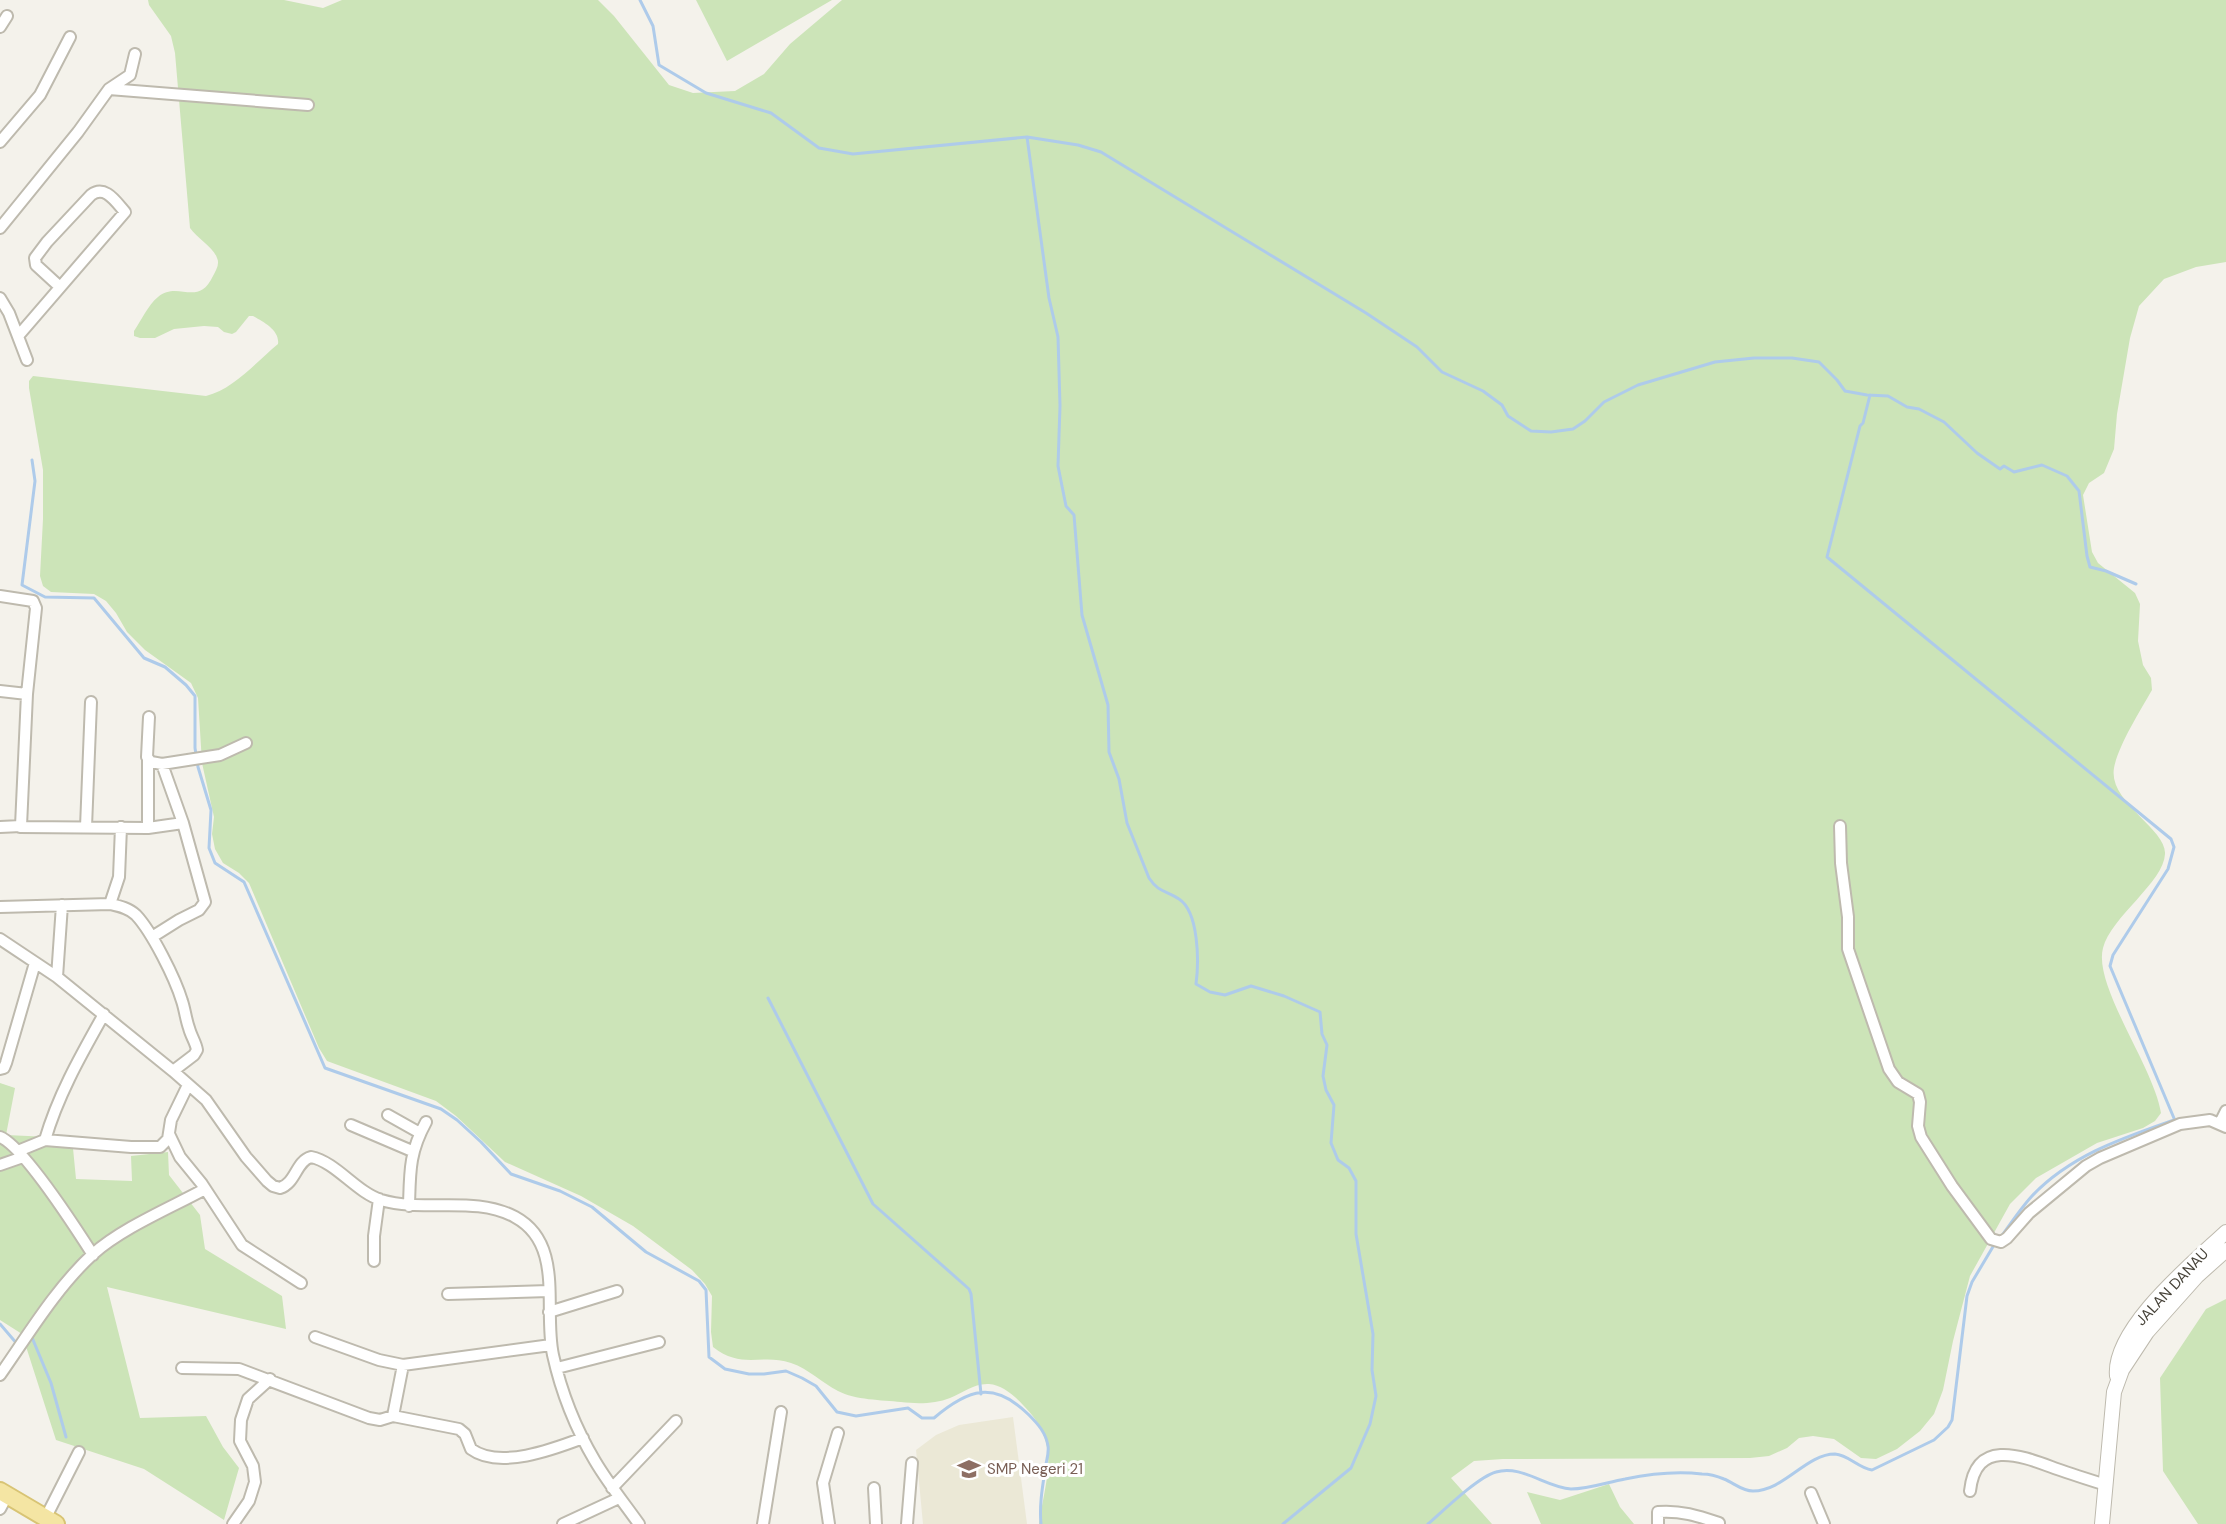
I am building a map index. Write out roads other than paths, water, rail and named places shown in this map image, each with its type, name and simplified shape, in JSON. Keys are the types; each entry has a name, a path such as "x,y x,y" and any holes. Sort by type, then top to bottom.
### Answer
{"main road":[{"path":"2,1499 51,1521"}],"street":[{"path":"0,27 7,16"},
{"path":"0,142 44,89 70,37"},
{"path":"0,228 78,132 109,89 130,75 135,54"},
{"path":"109,89 308,105"},
{"path":"19,335 125,212 101,190 91,195 35,258 36,266 60,287"},
{"path":"0,298 19,335 27,360"},
{"path":"0,596 33,601 36,608 27,694 20,827"},
{"path":"0,691 27,694"},
{"path":"86,827 91,702"},
{"path":"148,828 146,750 149,717"},
{"path":"148,760 162,764 220,755 246,743"},
{"path":"152,937 205,905 183,823 162,764"},
{"path":"0,827 148,828 183,823"},
{"path":"1840,825 1841,863 1848,917 1848,949 1888,1069 1898,1082 1918,1094 1920,1102 1918,1126 1921,1137 1952,1186 1991,1239 1997,1242 2004,1240 2029,1213 2086,1166 2177,1125 2199,1120 2223,1125 2226,1111"},
{"path":"110,904 119,877 121,827"},
{"path":"0,907 110,904 123,907 136,915 152,937 183,1001 188,1027 197,1046 194,1055 173,1071"},
{"path":"57,977 62,905"},
{"path":"0,939 57,977 206,1100 246,1157 273,1186 280,1188 288,1185 303,1162 311,1157 320,1160 351,1183 379,1199 409,1206 494,1208 515,1217 528,1226 543,1247 549,1270 551,1345 567,1402 583,1438 612,1488 639,1524"},
{"path":"0,1069 4,1068 6,1063 35,963"},
{"path":"45,1140 54,1110 104,1014"},
{"path":"0,1165 45,1140 151,1148 165,1144 171,1120 188,1085"},
{"path":"388,1115 420,1133"},
{"path":"409,1206 412,1151 426,1122"},
{"path":"351,1125 412,1151"},
{"path":"169,1134 180,1156 242,1245 301,1283"},
{"path":"0,1137 8,1140 21,1154 93,1254"},
{"path":"0,1376 73,1275 93,1254 114,1238 205,1189"},
{"path":"374,1260 374,1236 379,1199"},
{"name":"JALAN DANAU","path":"2118,1381 2116,1366 2120,1350 2144,1312 2226,1232"},
{"name":"JALAN DANAU","path":"2102,1524 2112,1410 2118,1381 2130,1357 2147,1332 2197,1276 2226,1250"},
{"path":"447,1294 549,1291"},
{"path":"549,1312 617,1291"},
{"path":"315,1337 370,1358 403,1365 551,1345"},
{"path":"557,1368 659,1342"},
{"path":"393,1416 403,1365"},
{"path":"182,1368 239,1369 369,1418 384,1420 393,1416 459,1429 465,1434 471,1449 488,1457 536,1454 583,1438"},
{"path":"233,1524 249,1501 255,1482 253,1466 240,1441 239,1430 244,1408 256,1390 270,1379"},
{"path":"763,1524 782,1412"},
{"path":"612,1488 676,1421"},
{"path":"829,1524 823,1483 838,1433"},
{"path":"51,1521 79,1452"},
{"path":"1970,1491 1971,1480 1977,1468 1985,1460 2002,1454 2031,1460 2106,1485"},
{"path":"907,1524 912,1463"},
{"path":"874,1488 876,1524"},
{"path":"1811,1493 1824,1524"},
{"path":"563,1524 619,1498"},
{"path":"1659,1524 1658,1512 1676,1511 1719,1523"}],"waterway":[{"path":"640,0 653,26 659,65 706,93 771,113 819,148 853,154 1027,137 1049,298 1058,337 1060,406 1058,466 1066,506 1074,515 1082,615 1108,705 1109,752 1119,779 1127,823 1149,878 1159,889 1186,905 1191,915 1197,951 1196,984 1210,992 1225,995 1251,986 1284,996 1320,1012 1322,1034 1327,1045 1323,1076 1326,1090 1334,1105 1331,1143 1338,1160 1349,1168 1356,1181 1356,1234 1373,1334 1372,1370 1376,1396 1370,1424 1351,1468 1283,1524"},
{"path":"1027,137 1078,145 1101,152 1366,313 1417,347 1442,372 1483,391 1502,405 1508,416 1531,431 1551,432 1573,429 1585,421 1604,402 1638,385 1715,362 1754,358 1792,358 1819,362 1845,391 1888,396 1907,407 1919,409 1944,422 1977,453 2000,469 2004,466 2014,472 2042,465 2067,476 2079,491 2090,567 2136,584"},
{"path":"1870,395 1827,557 2171,839 2174,847 2168,869 2113,955 2110,966 2176,1123"},
{"path":"32,460 35,481 22,585 45,597 94,598 144,658 165,667 195,696 195,748 198,767 211,810 209,848 215,863 244,882 325,1068 441,1109 481,1142 511,1174 560,1191 592,1207 646,1252 699,1281 706,1290 709,1357 725,1369 749,1374 786,1371 816,1386 837,1412 856,1416 908,1408 922,1418 934,1418 958,1400 981,1392 993,1393 1016,1404 1038,1425 1048,1446 1041,1502 1041,1524"},
{"path":"768,998 873,1204 969,1289 981,1394"},
{"path":"2001,1237 2032,1196 2063,1169 2099,1149 2174,1120"},
{"path":"1428,1524 1480,1480 1505,1470 1515,1471 1562,1488 1571,1489 1644,1476 1683,1473 1716,1476 1753,1491 1775,1485 1824,1456 1840,1455 1872,1470 1934,1440 1952,1420 1967,1296 1972,1282 1994,1245"},
{"path":"0,1324 18,1345"},
{"path":"31,1335 51,1383 66,1437"}],"place":[{"name":"SMP Negeri 21","path":"969,1469"}]}
